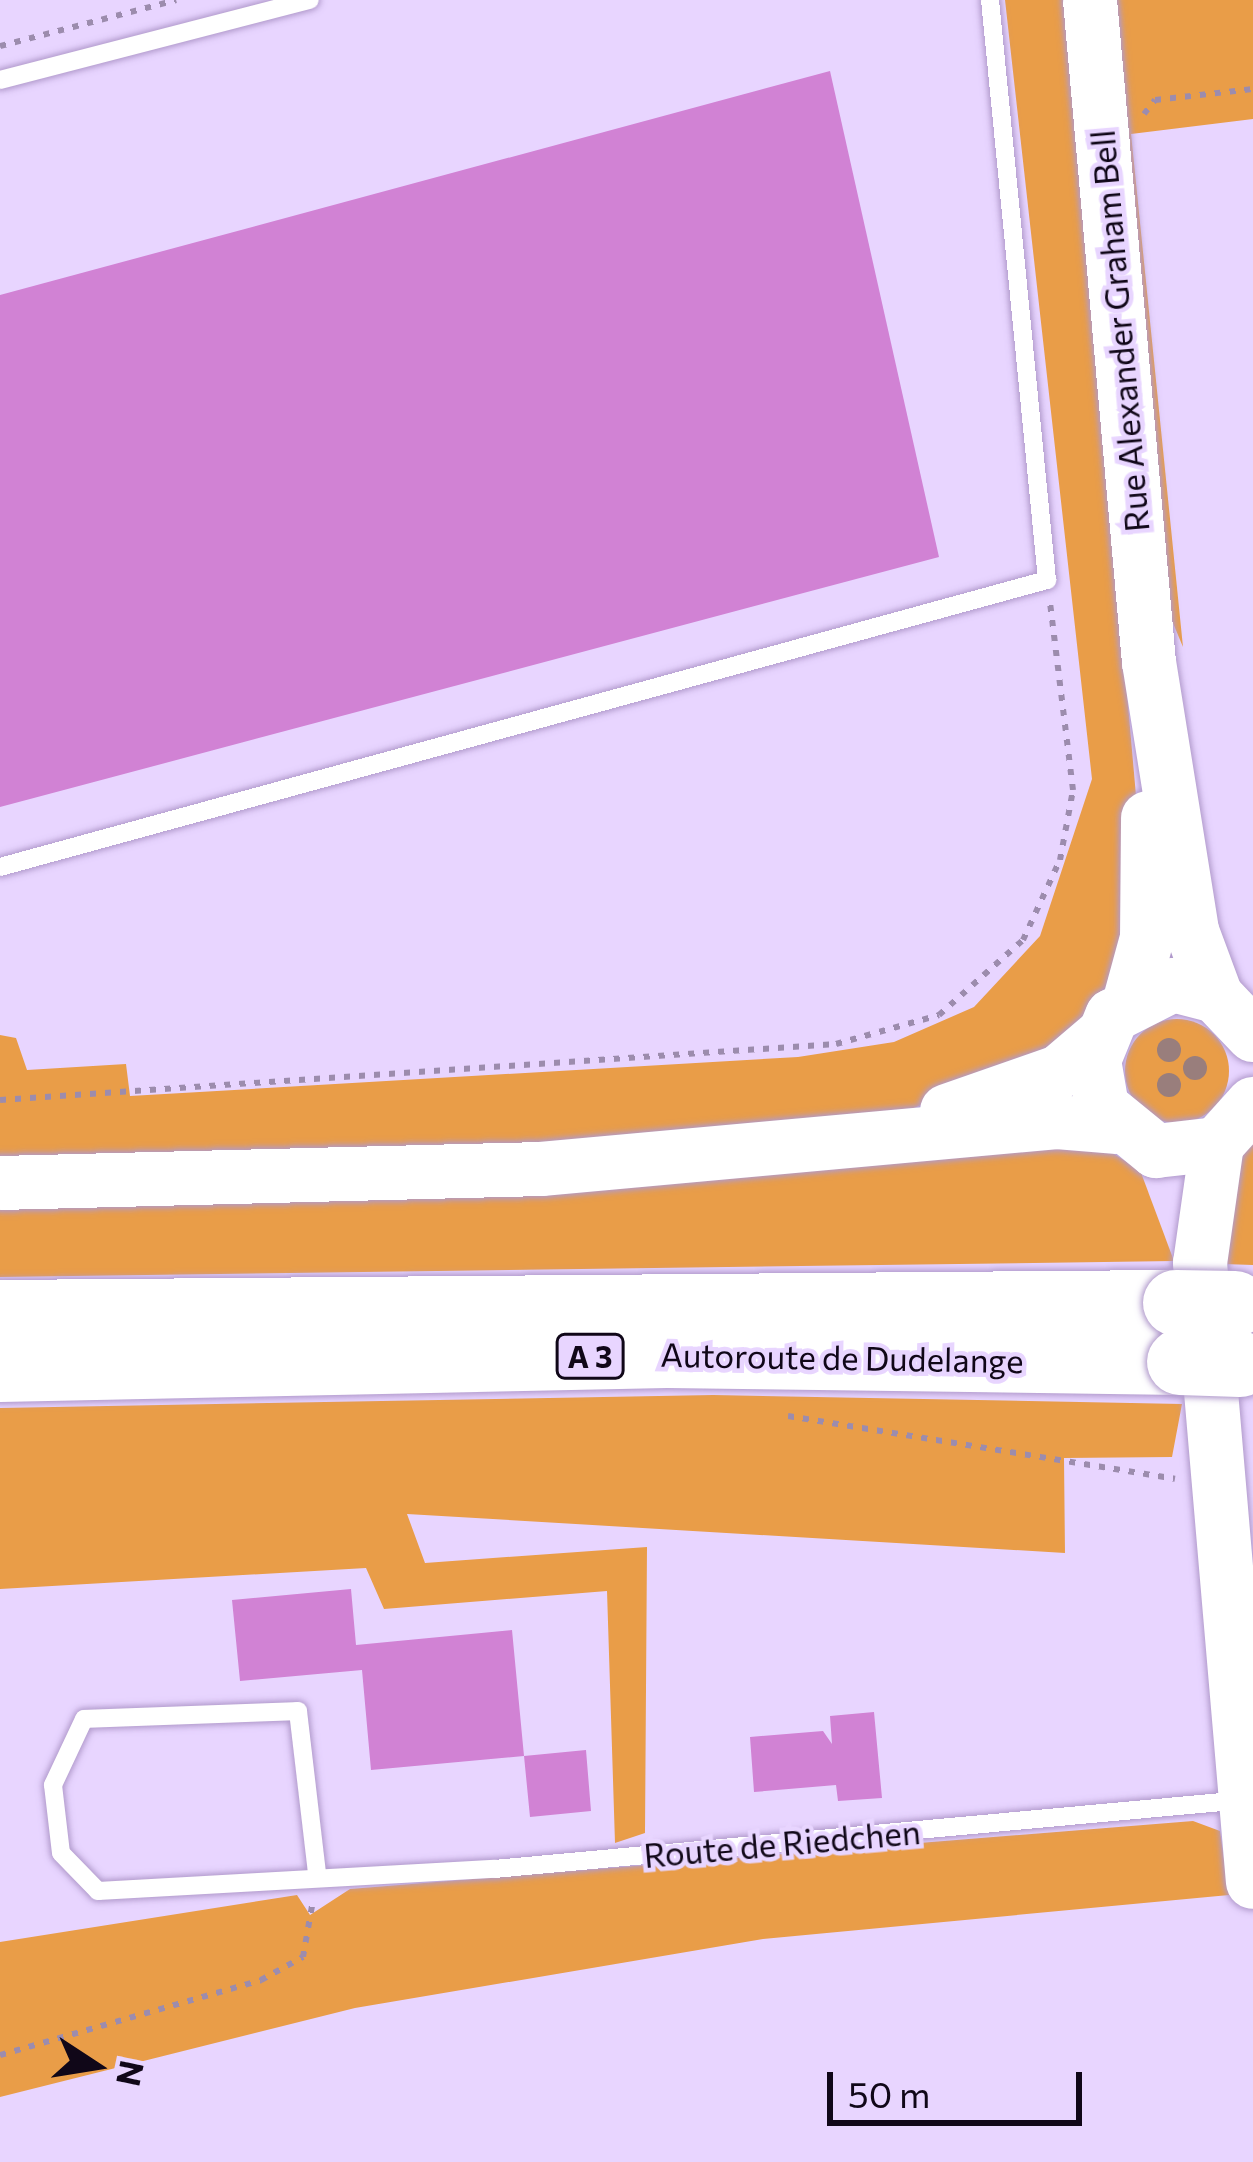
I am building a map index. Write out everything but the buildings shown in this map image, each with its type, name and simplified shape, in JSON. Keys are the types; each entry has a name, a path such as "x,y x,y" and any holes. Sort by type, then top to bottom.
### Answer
{"highway":[{"name":"Autoroute de Dudelange","path":"0,1313 1220,1324"},
{"name":"Autoroute de Dudelange","path":"0,1369 667,1354 1220,1324"}],"main road":[{"name":"Rue Alexander Graham Bell","path":"1090,0 1149,662 1192,931 1216,995"},
{"name":"Rue Alexander Graham Bell","path":"1149,662 1147,938 1094,1085 1136,1139 1220,1324"},
{"path":"818,1145 1059,1072 1115,1018 1173,986 1216,995 1253,1035"},
{"path":"1253,1103 1216,1144 1220,1324 1253,1882"},
{"path":"0,1183 519,1170 1057,1122 1136,1139 1216,1144"}],"lane":[{"path":"0,80 310,0"},
{"path":"0,867 1047,580 990,0"},
{"name":"Route de Riedchen","path":"317,1873 298,1711 84,1719 53,1785 61,1853 98,1891 317,1873 494,1869 1245,1800"}],"path":[{"path":"0,46 176,0"},
{"path":"0,1100 836,1044 939,1015 1023,940 1060,860 1073,790 1047,580"},
{"path":"788,1416 1170,1477"},
{"path":"0,2055 261,1980 303,1957 317,1873"}],"shaded area":[{"path":"1005,0 1066,0 1137,807 1128,959 1073,1041 914,1108 539,1151 0,1165 0,1035 16,1038 27,1070 126,1064 130,1096 798,1057 894,1042 974,1007 1040,936 1092,779"},
{"path":"1111,0 1253,0 1253,119 1131,134 1183,647 1170,616"},
{"path":"1177,1019 1197,1023 1214,1034 1225,1051 1229,1071 1225,1091 1214,1108 1197,1119 1177,1123 1157,1119 1140,1108 1129,1091 1125,1071 1129,1051 1140,1034 1157,1023"},
{"path":"1253,1141 1253,1265 1223,1264 1238,1159"},
{"path":"1043,1143 1101,1146 1140,1170 1174,1261 0,1277 0,1202"},
{"path":"713,1395 1182,1404 1172,1457 1064,1458 1065,1553 407,1514 425,1563 647,1547 645,1833 615,1843 607,1591 384,1609 366,1568 0,1589 0,1408"},
{"path":"1193,1821 1220,1831 1229,1895 763,1939 355,2008 0,2097 0,1942 297,1895 310,1915 350,1889"}]}
